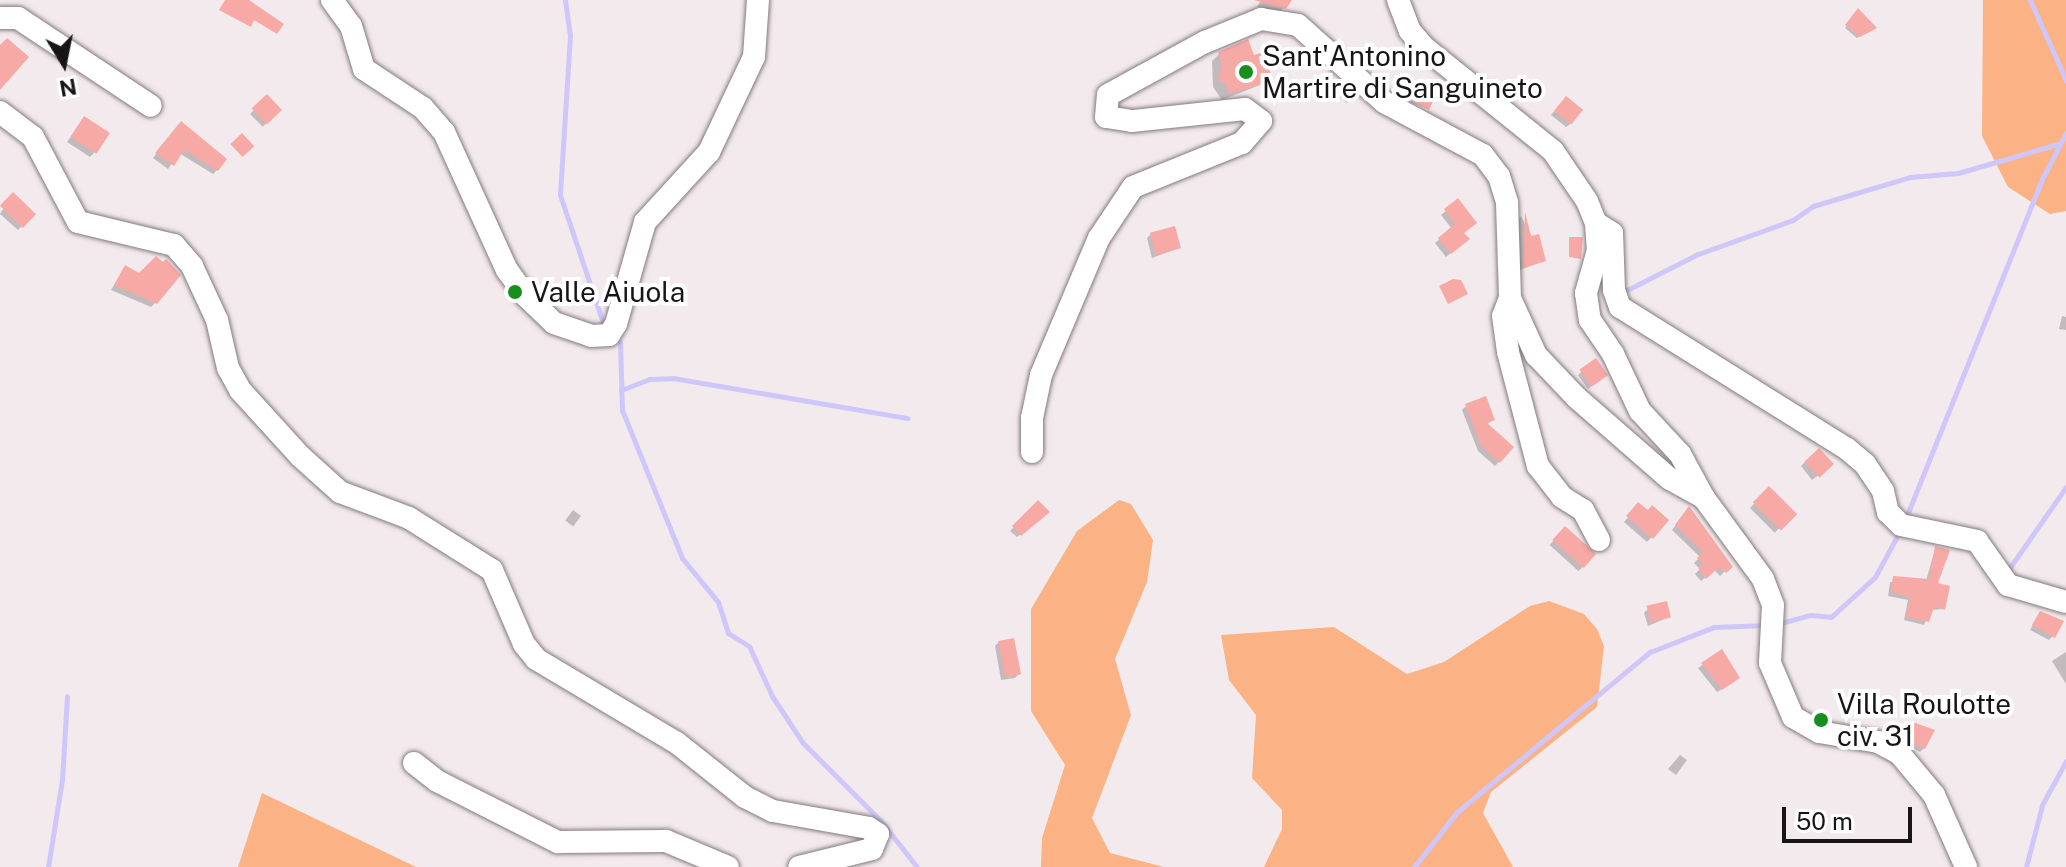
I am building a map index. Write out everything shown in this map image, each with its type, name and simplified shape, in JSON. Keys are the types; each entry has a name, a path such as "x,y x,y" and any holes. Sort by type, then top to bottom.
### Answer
{"street":[{"path":"332,0 351,26 364,69 423,108 444,132 507,270 526,296 554,323 591,336 609,335 616,324 645,222 709,152 754,57 758,0"},
{"path":"1398,0 1410,31 1425,48 1553,151 1596,223 1598,250 1586,293 1590,320 1613,354 1640,411 1680,454 1704,498 1763,579 1774,624 1770,663 1779,695 1793,717 1819,732 1878,742 1899,753 1934,795 1966,867"},
{"path":"0,18 18,18 151,106"},
{"path":"1032,452 1032,418 1041,375 1099,238 1133,187 1242,143 1261,121 1245,109 1132,121 1106,117 1108,95 1205,42 1261,19 1298,25 1384,102 1483,155 1499,176 1507,203 1510,298 1536,355 1577,398 1688,494 1704,498"},
{"path":"0,112 33,137 78,222 174,245 192,266 217,320 234,379 300,456 340,492 409,518 492,570 524,644 536,659 677,743 745,797 773,811 869,828 878,834 872,849 799,867"},
{"path":"1596,223 1612,233 1614,290 1620,307 1846,448 1865,464 1883,491 1888,512 1901,525 1977,541 2008,585 2066,602"},
{"path":"1510,298 1503,316 1508,352 1538,466 1562,497 1583,510 1599,540"},
{"path":"414,763 437,781 558,842 666,841 728,867"}],"shaded area":[{"path":"1983,0 2066,0 2066,211 2050,214 2008,187 1982,136"},
{"path":"1119,500 1131,504 1153,540 1147,582 1115,659 1131,715 1092,818 1110,853 1164,867 1041,867 1042,838 1065,765 1031,711 1031,609 1077,531"},
{"path":"1549,601 1584,614 1597,629 1604,646 1597,707 1491,792 1483,813 1513,867 1264,867 1282,829 1282,810 1252,778 1256,715 1229,680 1221,635 1334,627 1407,674 1444,662 1530,606"},
{"path":"262,793 416,867 238,867"}],"building":[{"path":"225,0 249,0 284,24 277,34 254,20 251,27 219,10"},
{"path":"1254,0 1292,0 1286,9"},
{"path":"1858,8 1877,28 1860,37 1845,25"},
{"path":"7,38 29,57 0,90 0,45"},
{"name":"Sant'Antonino Martire di Sanguineto","path":"1248,39 1254,55 1264,52 1273,81 1229,94 1226,84 1218,80 1222,65 1218,52"},
{"path":"1402,85 1434,99 1429,110 1399,94"},
{"path":"267,94 282,110 267,124 252,108"},
{"path":"1566,96 1583,110 1571,125 1554,111"},
{"path":"84,116 110,133 96,154 70,137"},
{"path":"181,121 227,159 218,171 184,150 174,166 155,153"},
{"path":"242,133 254,146 243,157 230,144"},
{"path":"13,192 36,214 23,228 0,206"},
{"path":"1458,198 1477,223 1464,233 1470,239 1451,254 1438,238 1455,224 1444,209"},
{"path":"1525,212 1531,236 1539,234 1546,261 1523,268"},
{"path":"1175,226 1181,248 1156,255 1150,233"},
{"path":"1569,237 1583,237 1581,259 1569,257"},
{"path":"156,256 163,262 166,259 181,275 157,304 114,285 125,265 139,273"},
{"path":"1453,279 1461,280 1468,294 1448,304 1439,286"},
{"path":"1596,358 1608,375 1592,387 1580,369"},
{"path":"1486,396 1495,420 1487,423 1514,447 1500,463 1481,446 1465,404"},
{"path":"1819,448 1834,464 1819,478 1804,462"},
{"path":"1769,486 1797,514 1781,531 1753,502"},
{"path":"1038,500 1050,512 1021,536 1012,526"},
{"path":"1638,502 1648,510 1652,505 1669,520 1653,539 1626,516"},
{"path":"1689,506 1733,567 1726,573 1719,567 1706,579 1698,568 1703,564 1697,558 1703,552 1675,525"},
{"path":"1565,526 1596,554 1583,568 1552,540"},
{"path":"1935,546 1950,550 1938,583 1950,586 1945,610 1934,607 1929,622 1906,617 1910,597 1891,592 1893,576 1929,579"},
{"path":"1667,601 1671,618 1650,622 1647,606"},
{"path":"2040,611 2064,621 2055,638 2032,625"},
{"path":"1014,638 1021,674 1005,677 998,641"},
{"path":"1722,649 1740,678 1722,690 1701,663"},
{"path":"1910,721 1935,730 1925,749 1902,737"}],"waterway":[{"path":"565,0 570,35 560,195 603,323"},
{"path":"2030,0 2066,80"},
{"path":"1905,520 2042,179 2066,133"},
{"path":"1621,293 1698,254 1793,220 1813,206 1910,177 1958,173 2058,144"},
{"path":"620,342 622,410 682,558 718,602 728,633 749,646 772,696 803,743 881,821 917,867"},
{"path":"621,390 649,379 673,378 908,418"},
{"path":"2006,573 2066,487"},
{"path":"1777,624 1810,615 1831,617 1875,577 1901,529"},
{"path":"1414,867 1457,812 1650,652 1714,627 1767,625"},
{"path":"48,867 62,780 67,696"},
{"path":"2026,867 2042,805 2066,761"}],"place":[{"name":"Sant'Antonino Martire di Sanguineto","path":"1246,72"},
{"name":"Valle Aiuola","path":"515,292"},
{"name":"Villa Roulotte civ. 31","path":"1821,720"}]}
